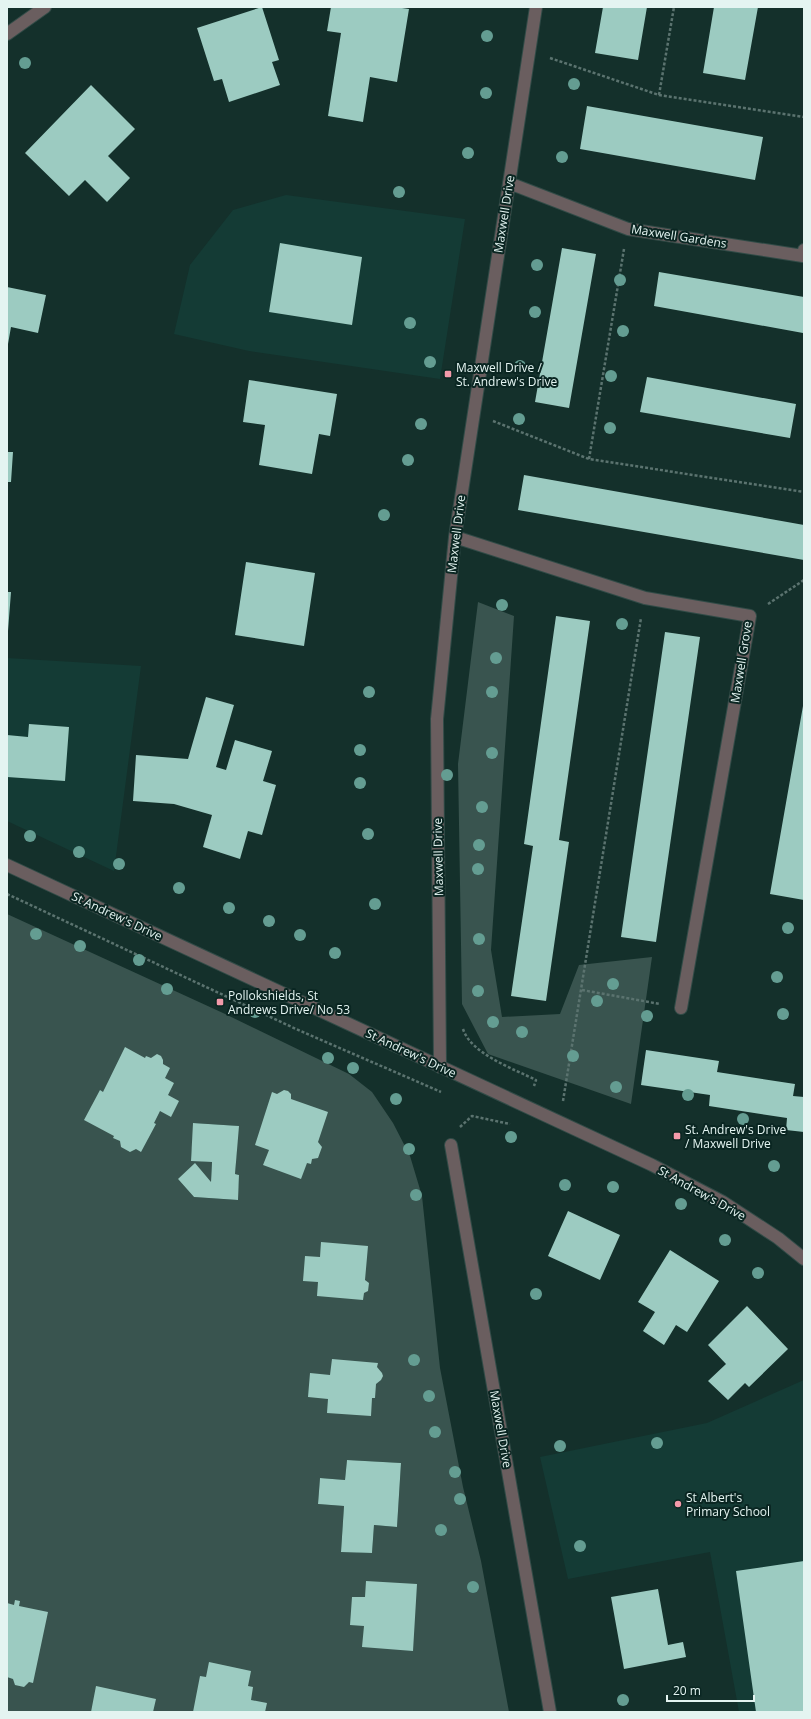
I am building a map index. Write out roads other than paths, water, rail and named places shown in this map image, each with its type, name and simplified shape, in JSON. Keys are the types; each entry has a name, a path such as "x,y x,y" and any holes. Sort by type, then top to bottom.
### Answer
{"street":[{"path":"7,34 45,7"},
{"name":"Maxwell Drive","path":"440,1066 437,719 455,537 536,7"},
{"name":"Maxwell Gardens","path":"509,183 628,229 803,256 804,250"},
{"name":"Maxwell Grove","path":"455,537 644,598 750,616 680,1008"},
{"name":"St Andrew's Drive","path":"7,865 440,1066 524,1107 652,1165 723,1202 778,1238 804,1259"},
{"name":"Maxwell Drive","path":"451,1145 550,1712"}],"place":[{"name":"Maxwell Drive / St. Andrew's Drive","path":"448,374"},
{"name":"Pollokshields, St Andrews Drive/ No 53","path":"220,1002"},
{"name":"St. Andrew's Drive / Maxwell Drive","path":"677,1136"},
{"name":"St Albert's Primary School","path":"678,1504"}]}
